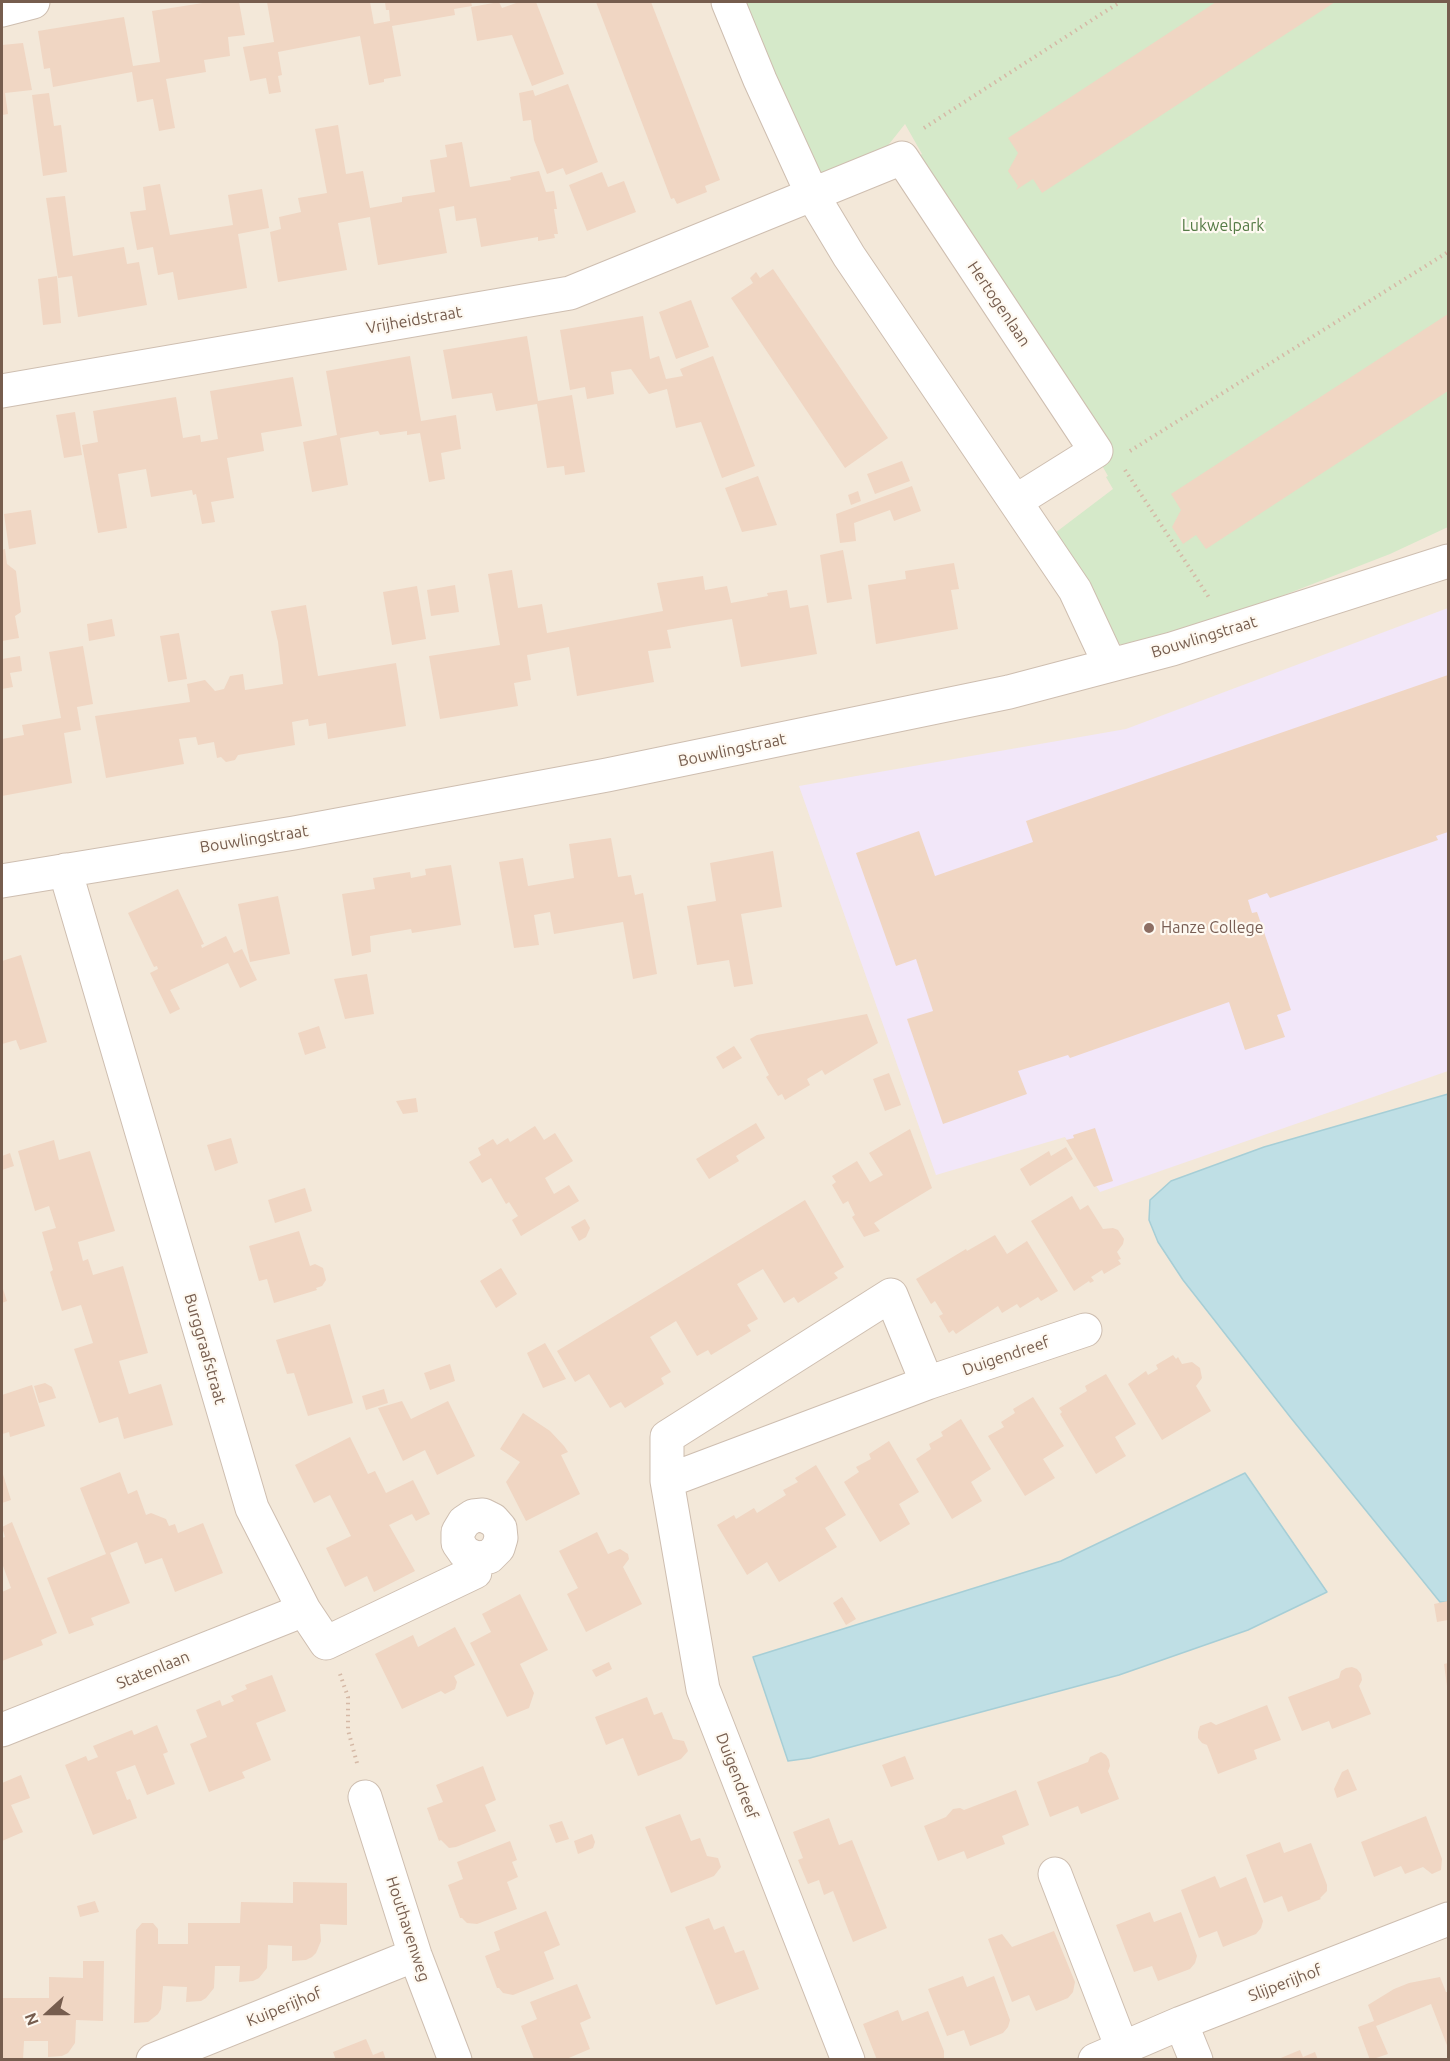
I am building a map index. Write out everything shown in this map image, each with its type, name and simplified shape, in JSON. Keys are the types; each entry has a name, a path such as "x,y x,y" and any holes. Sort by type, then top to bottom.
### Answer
{"street":[{"path":"2,10 33,2"},
{"path":"729,2 760,80 813,196 849,256 1075,590 1110,665"},
{"path":"813,196 902,159"},
{"name":"Hertogenlaan","path":"902,159 1096,451"},
{"name":"Vrijheidstraat","path":"2,391 570,293 813,196"},
{"path":"1016,501 1096,451"},
{"name":"Bouwlingstraat","path":"2,881 294,833 608,775 1009,692 1231,630 1449,561"},
{"name":"Burggraafstraat","path":"65,870 252,1508 304,1610 326,1643"},
{"name":"Duigendreef","path":"848,2060 703,1689 667,1481 668,1437 891,1295 927,1383"},
{"name":"Duigendreef","path":"667,1481 927,1383 1085,1329"},
{"path":"326,1643 476,1572 476,1558"},
{"name":"Statenlaan","path":"2,1731 304,1610"},
{"name":"Houthavenweg","path":"365,1797 415,1955 455,2060"},
{"name":"Slijperijhof","path":"1055,1874 1109,2054 1449,1919"},
{"name":"Kuiperijhof","path":"153,2060 415,1955"},
{"path":"1180,2024 1196,2060"}],"path":[{"path":"902,159 901,137 931,126 1120,2"},
{"path":"1096,451 1128,452 1449,252"},
{"path":"1096,451 1121,465 1231,630"},
{"path":"326,1643 348,1697 348,1730 365,1797"}],"shaded area":[{"path":"2,2 1448,2 1448,2059 2,2059"},
{"name":"Hanze College","path":"1448,608 1448,1071 1100,1192 1065,1137 936,1175 799,786 1126,729"}],"green space":[{"name":"Lukwelpark","path":"724,2 1448,2 1448,527 1390,554 1194,630 1122,646 1100,622 1055,533 1113,489 1106,477 1108,476 1096,455 900,169 922,154 905,124 878,158 810,180"}],"water":[{"path":"1448,1094 1448,1602 1440,1602 1183,1280 1158,1242 1149,1220 1150,1200 1171,1181 1264,1147"},
{"path":"1245,1473 1327,1592 1248,1630 1119,1675 810,1758 788,1761 753,1657 1061,1561"}],"building":[{"path":"209,2 239,2 245,35 228,37 230,56 204,60 206,72 166,79 175,128 159,131 153,99 137,102 132,72 53,87 50,68 44,69 38,31 124,17 133,66 160,62 152,11"},
{"path":"267,2 370,2 374,24 390,21 389,10 386,10 385,2 471,2 472,6 454,9 455,15 392,26 401,76 369,85 360,36 278,52 282,75 278,76 281,92 269,94 266,78 250,81 243,47 274,42"},
{"path":"499,2 502,8 519,2 536,2 564,74 532,86 512,35 477,41 471,7"},
{"path":"596,2 651,2 720,180 705,186 707,192 677,204 674,198 671,199"},
{"path":"1216,2 1335,2 1042,193 1033,179 1016,190 1018,186 1008,171 1018,153 1008,138"},
{"path":"23,43 32,90 5,93 8,114 2,115 2,45"},
{"path":"568,84 598,162 566,175 563,168 547,174 534,140 531,120 523,121 519,93 533,90 535,96"},
{"path":"49,93 54,126 61,125 67,172 43,176 32,95"},
{"path":"338,125 346,174 363,171 370,208 402,202 402,197 435,192 430,160 447,157 445,145 462,142 470,187 511,180 510,177 539,171 546,192 554,191 558,234 554,234 555,238 538,241 538,237 481,247 476,218 456,221 454,206 439,209 447,253 378,265 370,217 338,223 347,270 278,282 270,232 281,229 279,217 301,212 298,198 327,193 315,129"},
{"path":"602,172 608,187 624,181 636,212 587,231 569,185"},
{"path":"160,184 170,235 233,225 228,195 262,189 269,228 238,234 247,288 178,300 173,272 158,275 153,247 137,250 130,212 146,210 143,187"},
{"path":"65,196 73,256 124,247 127,264 139,262 147,305 78,317 72,276 58,278 46,198"},
{"path":"773,269 888,438 845,468 731,298 753,283 750,278 756,272 760,278"},
{"path":"57,276 61,323 43,325 38,279"},
{"path":"691,300 709,347 676,359 659,312"},
{"path":"1448,314 1448,391 1206,549 1196,535 1183,544 1172,527 1181,510 1171,494"},
{"path":"643,316 650,359 659,356 666,379 683,376 680,369 713,356 755,466 722,478 701,422 676,428 667,389 649,394 631,369 611,372 614,394 587,399 585,387 570,390 560,330"},
{"path":"527,336 538,401 572,395 585,472 565,475 564,466 547,468 537,404 496,411 492,393 452,399 443,350"},
{"path":"410,356 421,421 456,415 461,449 441,453 445,479 429,482 420,433 407,435 407,431 380,435 378,431 340,438 348,485 312,492 303,442 337,435 326,371"},
{"path":"293,377 302,426 261,433 264,451 227,458 234,498 211,502 215,522 202,524 196,494 193,495 192,490 151,497 146,469 118,474 127,528 98,533 82,445 98,442 93,411 176,397 183,438 200,435 201,442 218,439 210,391"},
{"path":"75,412 82,455 64,458 56,415"},
{"path":"902,461 910,481 875,494 867,474"},
{"path":"758,476 777,525 742,532 725,488"},
{"path":"912,486 921,511 894,521 890,510 854,523 856,541 840,543 836,514"},
{"path":"858,491 861,501 851,505 848,495"},
{"path":"31,510 36,544 9,549 4,514"},
{"path":"5,549 7,564 16,571 21,612 15,616 19,638 2,641 2,550"},
{"path":"843,550 852,599 827,603 820,555"},
{"path":"954,563 959,589 951,590 958,629 876,644 868,585 906,579 905,571"},
{"path":"512,570 518,608 542,604 547,633 663,611 657,583 703,576 705,590 727,586 731,603 787,590 790,608 808,605 817,654 741,667 732,619 689,626 667,630 671,648 648,651 654,682 577,696 569,647 527,655 531,680 514,683 518,706 440,719 429,656 500,645 488,574"},
{"path":"455,585 459,612 431,616 427,590"},
{"path":"417,586 426,639 392,645 383,592"},
{"path":"306,605 318,676 396,663 406,726 328,739 326,723 309,726 308,719 292,722 295,745 238,755 235,760 226,762 221,757 217,758 214,742 198,745 196,737 179,739 184,764 106,778 95,716 190,702 187,684 205,680 215,691 224,689 230,676 243,674 245,690 283,684 278,642 271,611"},
{"path":"112,619 115,636 89,641 87,624"},
{"path":"179,633 187,679 168,682 160,636"},
{"path":"83,646 93,704 77,707 81,730 64,733 72,783 2,796 2,739 24,735 22,725 61,718 49,652"},
{"path":"20,656 22,671 10,673 13,687 2,689 2,659"},
{"path":"1448,675 1448,832 1436,836 1438,840 1270,898 1267,893 1248,900 1252,913 1257,912 1291,1010 1277,1015 1285,1037 1245,1050 1229,1002 1070,1058 1068,1055 1018,1071 1027,1094 943,1124 907,1019 933,1011 916,959 896,966 856,853 919,831 935,876 1033,842 1026,821"},
{"path":"611,838 618,877 631,875 635,895 643,893 657,974 633,979 623,922 554,934 550,912 534,915 539,945 514,948 499,862 523,858 528,886 574,878 569,844"},
{"path":"773,851 782,907 741,914 753,984 734,987 729,960 697,965 687,906 716,901 710,863"},
{"path":"451,865 461,925 412,933 411,929 370,936 371,952 352,956 342,894 375,889 373,878 410,872 411,878 426,875 425,869"},
{"path":"178,889 204,944 201,945 202,948 226,936 234,953 242,949 257,980 240,988 228,963 170,990 180,1009 170,1014 150,973 158,969 157,966 154,967 128,913"},
{"path":"278,896 290,954 250,962 238,904"},
{"path":"21,955 47,1042 20,1050 16,1040 2,1044 2,961"},
{"path":"367,974 374,1014 345,1019 334,979"},
{"path":"867,1014 878,1043 825,1075 822,1070 807,1079 810,1085 785,1100 782,1094 778,1096 766,1077 769,1075 750,1039 757,1035"},
{"path":"319,1026 326,1048 305,1055 298,1033"},
{"path":"734,1046 742,1058 723,1069 716,1057"},
{"path":"889,1073 901,1105 885,1111 873,1079"},
{"path":"416,1098 418,1112 403,1114 396,1101"},
{"path":"756,1123 765,1138 736,1156 739,1161 709,1179 696,1159"},
{"path":"535,1126 544,1140 555,1133 573,1161 545,1178 554,1194 569,1185 579,1201 521,1236 512,1220 518,1216 509,1202 506,1204 491,1178 482,1183 469,1162 481,1155 478,1148 493,1139 497,1145 508,1138 510,1142"},
{"path":"1095,1128 1113,1181 1094,1187 1066,1140 1074,1138 1073,1135"},
{"path":"910,1129 932,1188 874,1223 880,1231 864,1237 852,1217 855,1215 848,1201 843,1204 832,1185 836,1182 832,1176 857,1161 870,1182 883,1175 869,1153"},
{"path":"231,1138 238,1163 215,1171 207,1145"},
{"path":"54,1140 59,1160 90,1151 115,1231 78,1242 83,1261 88,1259 93,1275 123,1266 148,1353 119,1361 129,1394 161,1384 173,1425 124,1439 118,1417 99,1423 74,1349 93,1343 81,1305 62,1311 50,1272 53,1270 42,1232 56,1228 49,1206 35,1211 18,1151"},
{"path":"1066,1147 1073,1159 1030,1186 1020,1169 1049,1151 1051,1156"},
{"path":"10,1153 14,1166 2,1170 2,1156"},
{"path":"305,1188 312,1211 275,1223 268,1200"},
{"path":"1072,1196 1080,1210 1088,1205 1103,1229 1118,1230 1124,1239 1117,1252 1121,1264 1104,1274 1102,1270 1091,1277 1094,1281 1090,1283 1089,1281 1074,1291 1031,1221"},
{"path":"805,1200 844,1267 834,1273 838,1278 798,1303 794,1297 784,1303 763,1269 737,1284 758,1319 747,1325 751,1331 711,1355 708,1350 697,1356 676,1321 650,1337 671,1372 661,1378 664,1384 625,1408 621,1402 610,1408 589,1374 575,1382 557,1351"},
{"path":"585,1219 590,1228 586,1237 579,1241 571,1227"},
{"path":"299,1231 310,1266 315,1264 323,1268 326,1280 322,1286 316,1288 317,1290 274,1303 267,1279 259,1281 249,1246"},
{"path":"995,1235 1007,1254 1027,1241 1058,1291 1041,1301 1038,1297 1020,1308 1017,1304 1002,1313 998,1306 956,1334 953,1330 949,1333 939,1316 943,1314 935,1301 931,1304 916,1279 966,1249 967,1251"},
{"path":"501,1268 517,1294 496,1308 480,1281"},
{"path":"2,1286 7,1301 2,1303"},
{"path":"330,1324 353,1403 308,1416 294,1373 287,1374 276,1340"},
{"path":"545,1343 566,1379 543,1388 527,1353"},
{"path":"1173,1355 1176,1359 1178,1357 1182,1364 1192,1362 1200,1368 1202,1378 1196,1386 1211,1411 1162,1440 1128,1384 1146,1371 1148,1375 1158,1369 1156,1365"},
{"path":"450,1364 455,1381 430,1390 424,1373"},
{"path":"1106,1374 1136,1424 1115,1437 1126,1456 1096,1474 1060,1414 1062,1412 1059,1408 1087,1391 1085,1386"},
{"path":"45,1383 52,1387 56,1398 39,1403 34,1386"},
{"path":"32,1385 45,1426 10,1437 9,1432 2,1434 2,1395"},
{"path":"384,1389 388,1403 366,1410 362,1396"},
{"path":"1033,1397 1064,1446 1043,1459 1055,1478 1025,1496 988,1436 1004,1427 1001,1422 1015,1413 1013,1409"},
{"path":"402,1401 411,1419 448,1401 475,1456 437,1475 425,1450 403,1461 378,1408"},
{"path":"523,1413 550,1431 564,1446 568,1452 561,1455 580,1494 526,1521 506,1482 520,1462 500,1449"},
{"path":"961,1419 991,1469 971,1482 982,1501 952,1519 916,1459 931,1449 929,1444 943,1436 941,1432"},
{"path":"350,1437 368,1474 375,1471 386,1493 413,1480 430,1514 416,1521 412,1514 389,1525 415,1571 374,1592 367,1576 345,1587 326,1548 351,1536 330,1495 314,1503 295,1465"},
{"path":"889,1441 919,1492 899,1504 910,1524 880,1542 844,1482 859,1472 856,1467 871,1459 869,1454"},
{"path":"816,1465 846,1515 825,1528 837,1547 779,1582 767,1562 747,1575 717,1525 734,1515 736,1519 754,1508 757,1513 786,1495 783,1490 798,1482 795,1478"},
{"path":"2,1471 11,1500 2,1503"},
{"path":"120,1472 128,1494 137,1490 146,1515 151,1513 166,1519 169,1526 175,1524 178,1533 203,1523 223,1573 175,1592 162,1558 145,1564 137,1542 110,1553 130,1603 91,1618 94,1625 69,1634 47,1578 106,1554 80,1488"},
{"path":"12,1522 57,1633 41,1640 43,1645 2,1661 2,1592 11,1588 2,1563 2,1538 5,1537 2,1527"},
{"path":"597,1532 608,1554 620,1549 628,1554 629,1559 623,1567 642,1604 586,1632 567,1594 578,1588 559,1551"},
{"path":"520,1594 548,1650 520,1664 534,1693 529,1708 507,1717 470,1643 491,1632 482,1614"},
{"path":"842,1597 856,1619 846,1625 833,1603"},
{"path":"1448,1601 1448,1620 1437,1622 1434,1604"},
{"path":"455,1627 475,1665 454,1676 457,1682 455,1689 445,1694 441,1691 402,1709 375,1654 413,1635 418,1647"},
{"path":"609,1662 612,1669 596,1677 592,1670"},
{"path":"1448,1663 1448,1686 1447,1686 1444,1664"},
{"path":"1352,1667 1361,1674 1362,1680 1359,1686 1371,1714 1332,1729 1329,1721 1302,1731 1288,1697 1339,1678 1341,1671"},
{"path":"272,1675 286,1711 256,1723 271,1760 242,1772 245,1778 209,1792 190,1744 207,1737 196,1710 220,1700 222,1706 234,1701 231,1696 247,1689 245,1685"},
{"path":"647,1697 654,1715 662,1712 673,1739 684,1741 688,1751 681,1759 638,1776 623,1738 606,1745 595,1717"},
{"path":"1267,1705 1281,1740 1254,1750 1257,1759 1218,1774 1207,1745 1198,1738 1200,1726 1211,1722 1216,1725"},
{"path":"157,1725 168,1752 163,1754 175,1784 147,1795 135,1765 116,1772 137,1818 93,1835 65,1765 86,1756 88,1761 98,1757 93,1746 132,1730 134,1735"},
{"path":"1101,1752 1109,1760 1108,1771 1119,1799 1081,1814 1078,1806 1050,1817 1037,1782 1088,1762 1090,1757"},
{"path":"905,1756 914,1779 891,1787 882,1765"},
{"path":"483,1766 496,1800 485,1805 496,1831 449,1848 441,1840 439,1841 427,1808 443,1802 436,1785"},
{"path":"1348,1769 1357,1790 1337,1798 1334,1789 1342,1772"},
{"path":"21,1775 30,1798 11,1805 23,1832 2,1841 2,1783"},
{"path":"1016,1790 1029,1825 1002,1836 1005,1844 967,1859 964,1851 938,1861 924,1826 946,1817 953,1809 964,1810"},
{"path":"680,1814 691,1841 700,1838 707,1856 718,1858 721,1867 714,1876 671,1893 645,1827"},
{"path":"1426,1816 1442,1859 1441,1870 1432,1874 1423,1867 1405,1874 1401,1866 1374,1877 1361,1842"},
{"path":"829,1818 839,1845 852,1840 887,1928 853,1942 833,1891 824,1895 819,1880 808,1884 798,1860 803,1858 793,1832"},
{"path":"562,1821 569,1839 556,1843 549,1825"},
{"path":"592,1834 595,1842 593,1848 578,1854 574,1841"},
{"path":"510,1841 517,1860 512,1862 518,1877 507,1882 517,1909 477,1924 467,1923 460,1918 448,1885 463,1879 457,1862"},
{"path":"1280,1842 1284,1853 1311,1843 1327,1885 1327,1891 1321,1899 1288,1912 1282,1896 1264,1903 1246,1855"},
{"path":"1215,1876 1220,1888 1246,1877 1263,1921 1256,1934 1223,1947 1217,1931 1199,1938 1181,1890"},
{"path":"293,1882 347,1883 347,1925 320,1924 321,1941 316,1953 306,1960 292,1961 292,1946 268,1945 267,1968 259,1978 253,1981 239,1982 240,1966 215,1966 214,1988 201,2001 186,2002 187,1987 163,1986 161,2009 158,2014 148,2022 134,2023 136,1930 142,1923 153,1923 158,1929 158,1944 188,1944 188,1923 240,1923 241,1902 293,1903"},
{"path":"95,1901 99,1912 80,1917 77,1906"},
{"path":"546,1911 560,1945 544,1952 554,1979 513,1995 503,1993 497,1988 485,1956 500,1950 494,1932"},
{"path":"1150,1912 1154,1922 1181,1912 1197,1956 1190,1969 1158,1981 1152,1966 1134,1972 1116,1925"},
{"path":"709,1918 714,1930 724,1926 735,1953 744,1950 759,1989 716,2005 685,1927"},
{"path":"1054,1931 1075,1982 1073,1992 1068,1998 1036,2011 1029,1995 1012,2002 988,1939 1002,1934 1012,1947"},
{"path":"83,1961 104,1961 103,2021 76,2020 75,2043 68,2053 62,2056 48,2057 48,2041 24,2041 23,2060 2,2060 2,1998 49,1998 49,1977 83,1978"},
{"path":"963,1976 967,1987 994,1976 1010,2020 1003,2033 970,2046 964,2030 947,2036 928,1989"},
{"path":"1440,1977 1448,1992 1448,2048 1431,2004 1376,2026 1388,2054 1370,2060 1358,2027 1374,2021 1368,2005 1394,1989 1409,1983"},
{"path":"577,1984 591,2018 580,2023 590,2049 564,2060 534,2059 521,2026 537,2019 530,2002"},
{"path":"898,2010 902,2021 928,2011 944,2051 944,2060 877,2060 863,2024"},
{"path":"366,2039 373,2055 383,2051 386,2060 336,2060 333,2052"},
{"path":"1300,2050 1303,2057 1315,2052 1318,2060 1276,2060"}],"place":[{"name":"Hanze College","path":"1149,928"}]}
